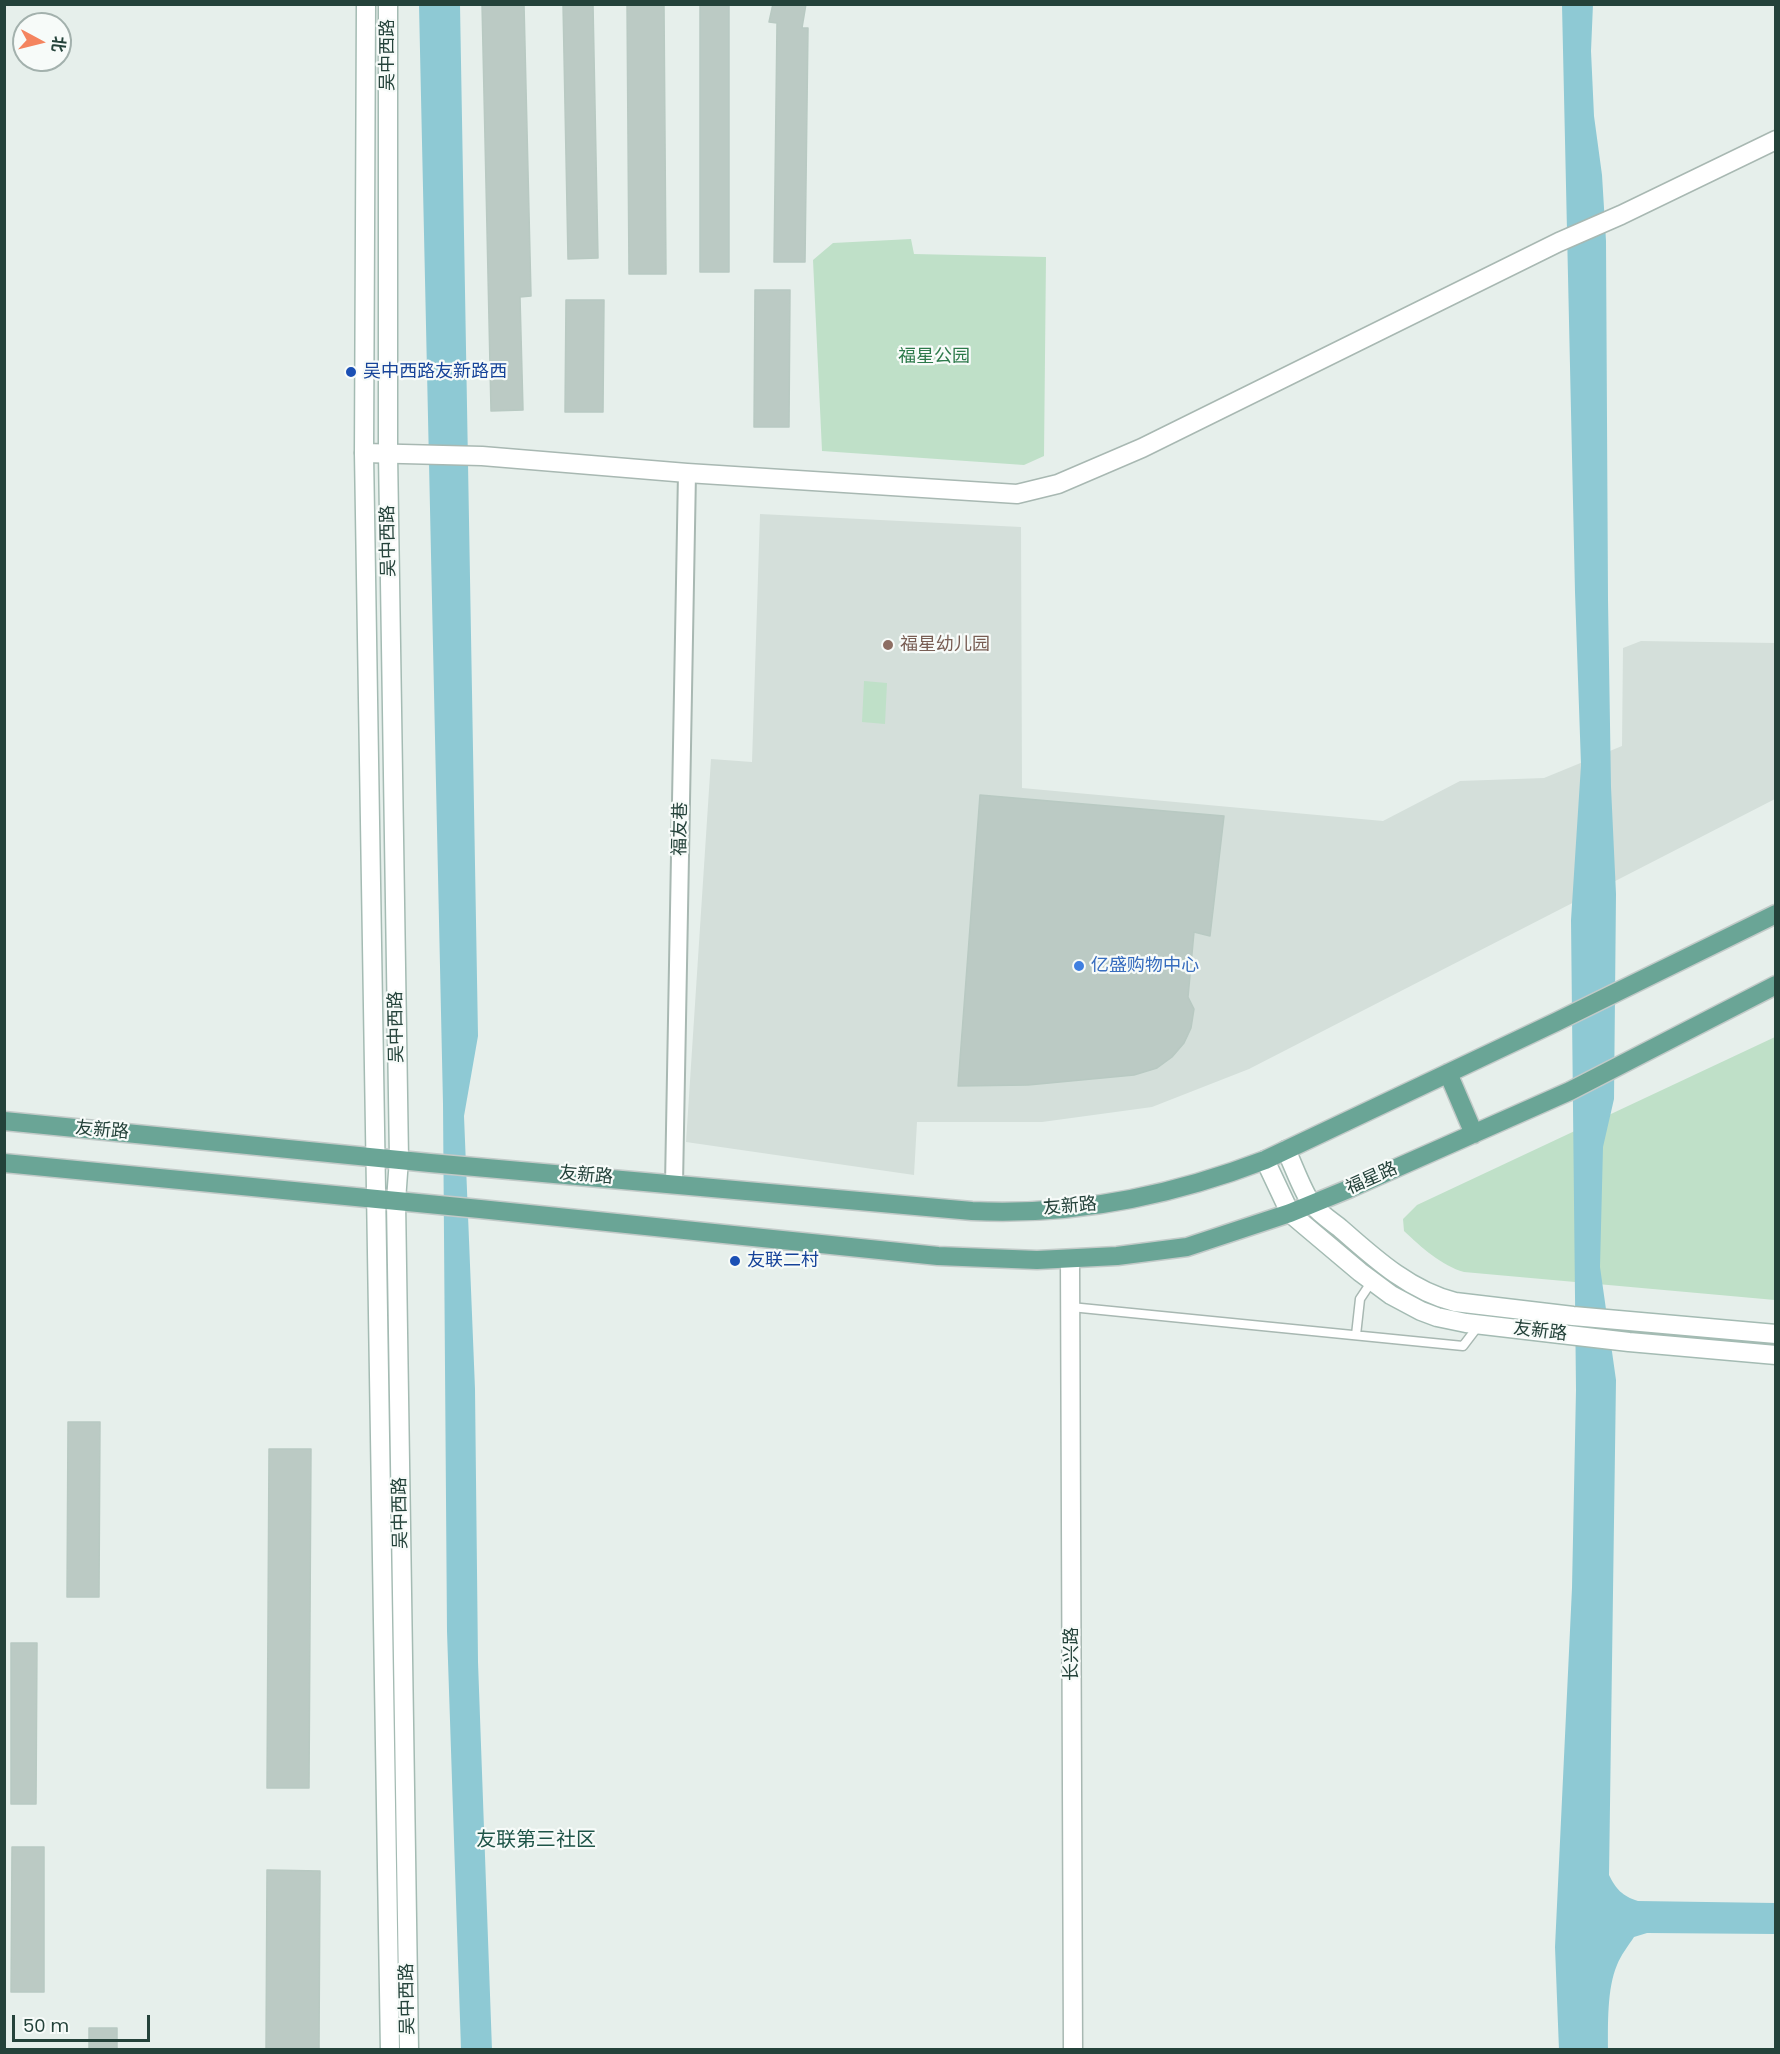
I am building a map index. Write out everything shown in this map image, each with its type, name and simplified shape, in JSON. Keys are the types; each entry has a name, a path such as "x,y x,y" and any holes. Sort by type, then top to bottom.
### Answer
{"main road":[{"name":"吴中西路","path":"388,4 388,453 399,1159 396,1201 409,2049"},
{"name":"吴中西路","path":"366,5 364,453 390,2049"},
{"path":"364,453 482,456 687,473 1017,494 1058,484 1142,448 1559,242 1621,215 1776,140"},
{"path":"1265,1160 1556,1022 1776,914"},
{"name":"福星路","path":"396,1201 938,1256 1070,1259 1117,1256 1187,1246 1290,1213 1474,1134 1570,1091 1776,985"},
{"path":"1448,1073 1474,1134"},
{"name":"友新路","path":"4,1121 430,1163 989,1212 1102,1204 1167,1192 1265,1160 1290,1213 1372,1281 1421,1311 1452,1321 1565,1335 1776,1354"},
{"name":"友新路","path":"1286,1150 1312,1204 1372,1257 1401,1278 1430,1294 1455,1302 1574,1316 1776,1334"},
{"path":"4,1163 396,1201"},
{"name":"长兴路","path":"1070,1259 1073,2049"}],"street":[{"name":"福友巷","path":"674,1184 687,473"}],"lane":[{"path":"1356,1335 1360,1299 1372,1281"},
{"path":"1071,1307 1463,1346 1479,1324"}],"shaded area":[{"path":"760,514 1021,527 1022,788 1383,821 1460,781 1544,778 1622,746 1623,648 1641,641 1775,643 1775,799 1249,1069 1152,1107 1042,1122 917,1122 914,1175 686,1142 711,759 752,762"}],"green space":[{"name":"福星公园","path":"911,239 914,254 1046,257 1044,456 1024,465 822,451 813,260 833,243"},
{"path":"864,681 887,683 885,724 862,722"},
{"path":"1775,1037 1775,1300 1464,1272 1440,1261 1404,1231 1403,1219 1417,1205"}],"water":[{"path":"1593,4 1591,51 1594,116 1602,175 1606,241 1608,600 1611,787 1616,894 1614,1099 1603,1147 1600,1267 1616,1380 1609,1875 1620,1891 1638,1901 1775,1903 1776,1934 1647,1933 1634,1937 1617,1965 1611,1984 1608,2049 1559,2050 1555,1947 1572,1588 1576,1390 1571,920 1581,765 1562,5"},
{"path":"419,5 460,5 478,1036 464,1116 475,1389 478,1662 492,2050 461,2049 447,1631 443,1104"}],"building":[{"path":"482,4 524,4 531,296 520,297 523,410 491,411"},
{"path":"563,4 593,4 598,258 568,259"},
{"path":"627,4 664,4 666,274 629,274"},
{"path":"700,4 729,4 729,272 700,272"},
{"path":"773,4 806,4 802,28 808,28 805,262 774,262 777,23 769,22"},
{"path":"755,290 790,290 789,427 754,427"},
{"path":"566,300 604,300 603,412 565,412"},
{"name":"亿盛购物中心","path":"980,795 1224,816 1210,936 1194,932 1188,997 1194,1009 1191,1028 1184,1043 1172,1057 1157,1068 1134,1075 1028,1085 958,1086"},
{"path":"68,1422 100,1422 99,1597 67,1597"},
{"path":"269,1449 311,1449 309,1788 267,1788"},
{"path":"11,1643 37,1643 36,1804 11,1804"},
{"path":"12,1847 44,1847 44,1992 11,1992"},
{"path":"267,1870 320,1871 319,2049 266,2049"},
{"path":"89,2028 117,2028 117,2049 89,2049"}],"place":[{"name":"吴中西路友新路西","path":"351,372"},
{"name":"福星幼儿园","path":"888,645"},
{"name":"亿盛购物中心","path":"1079,966"},
{"name":"友联二村","path":"735,1261"}],"district":[{"name":"友联第三社区","path":"536,1841"}]}
